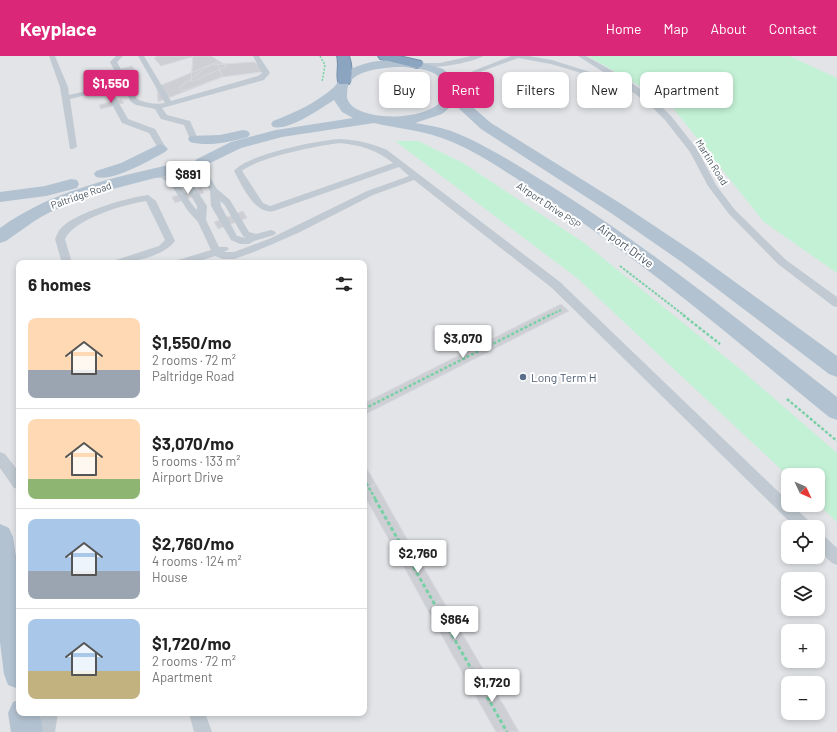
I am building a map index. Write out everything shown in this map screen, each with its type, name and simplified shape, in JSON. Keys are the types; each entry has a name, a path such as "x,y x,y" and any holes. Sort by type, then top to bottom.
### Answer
{"highway":[{"path":"341,85 345,62 343,56"},
{"path":"384,56 418,65"}],"main road":[{"name":"Paltridge Road","path":"0,197 46,191 69,185 126,166 177,143 220,139 284,122 312,110 357,71 375,65 396,62 418,65"},
{"name":"Airport Drive","path":"418,65 438,73"},
{"path":"341,85 340,100 344,105 355,114 373,119 391,122 414,120 434,113 440,108"},
{"name":"Airport Drive","path":"465,108 486,126 617,209 690,258 837,368"},
{"path":"202,162 236,145 281,133 373,119"},
{"name":"Airport Drive","path":"391,122 444,134 470,144 587,217 670,277 837,410"},
{"path":"171,170 158,166 155,162 156,153 177,143 202,141 209,148 207,157 202,162"},
{"name":"Paltridge Road","path":"0,237 28,218 60,201 94,189 146,176 171,170 188,169 202,162"},
{"path":"0,201 7,207 10,214 6,230 0,237"},
{"path":"0,537 16,652"},
{"path":"24,716 27,732"}],"lane":[{"path":"52,56 64,87 73,147"},
{"path":"120,56 113,62 134,100 139,103 158,107 261,78 266,73 256,56"},
{"path":"141,56 169,104"},
{"path":"418,65 440,64 480,56"},
{"path":"475,72 517,56 566,65 587,72"},
{"name":"Martin Road","path":"581,56 607,72"},
{"name":"Martin Road","path":"632,87 653,103 668,118 694,151 712,186 732,212 782,262 837,304"},
{"path":"66,98 100,90 108,92 125,121 158,124 187,123 177,143 158,124 158,107"},
{"path":"400,164 276,208 266,209 260,206 238,171 246,164 303,146 333,141 354,142 374,146 384,152 400,164 416,176 556,285 798,520"},
{"path":"202,162 203,173 214,191 227,202 246,234 251,237 260,237"},
{"path":"171,170 186,180 194,192 202,206 201,220"},
{"path":"146,176 159,175 175,182 191,210 201,220 216,250 224,256 248,250 280,237 371,193"},
{"path":"190,260 216,250 232,247 277,231 311,213 416,176"},
{"path":"214,191 216,206 234,238 240,242 249,241"},
{"path":"66,260 60,239 61,235 71,224 82,218 148,198 152,201 170,241 162,248 128,260"},
{"path":"0,458 16,479"},
{"path":"825,547 837,558"},
{"path":"46,732 49,716"},
{"path":"198,716 203,732"}],"path":[{"path":"312,110 307,104 322,83 325,65 320,56"},
{"path":"619,264 725,348"},
{"path":"367,407 566,307"},
{"path":"784,397 837,441"},
{"path":"367,484 507,732"}],"shaded area":[{"path":"0,56 837,56 837,732 0,732"}],"green space":[{"path":"588,56 789,56 837,78 837,273 764,222 673,108 733,108 733,72 640,72 640,86 632,82 632,72 616,72"},
{"path":"395,141 418,141 463,163 583,242 740,369 837,453 837,522 825,511 825,468 781,468 781,469 577,278"}],"building":[{"path":"157,56 195,56 161,66 154,58"},
{"path":"193,56 211,56 227,66 191,82"},
{"path":"217,62 222,77 158,102 157,87"},
{"path":"254,62 269,71 222,77 183,91 180,87 210,65"},
{"path":"132,66 138,75 110,83 105,73"},
{"path":"121,99 124,103 101,109 99,105"},
{"path":"201,187 204,193 175,203 172,197"},
{"path":"243,211 247,218 218,229 214,222"},
{"path":"561,304 569,311 367,413 367,401"},
{"path":"367,469 376,484 367,489"},
{"path":"376,484 407,539 393,547 367,500 367,489"},
{"path":"407,539 442,599 427,609 393,547"},
{"path":"442,599 483,669 467,681 427,609"},
{"path":"483,669 519,732 496,732 467,681"}],"place":[{"name":"Long Term H","path":"523,377"}]}
